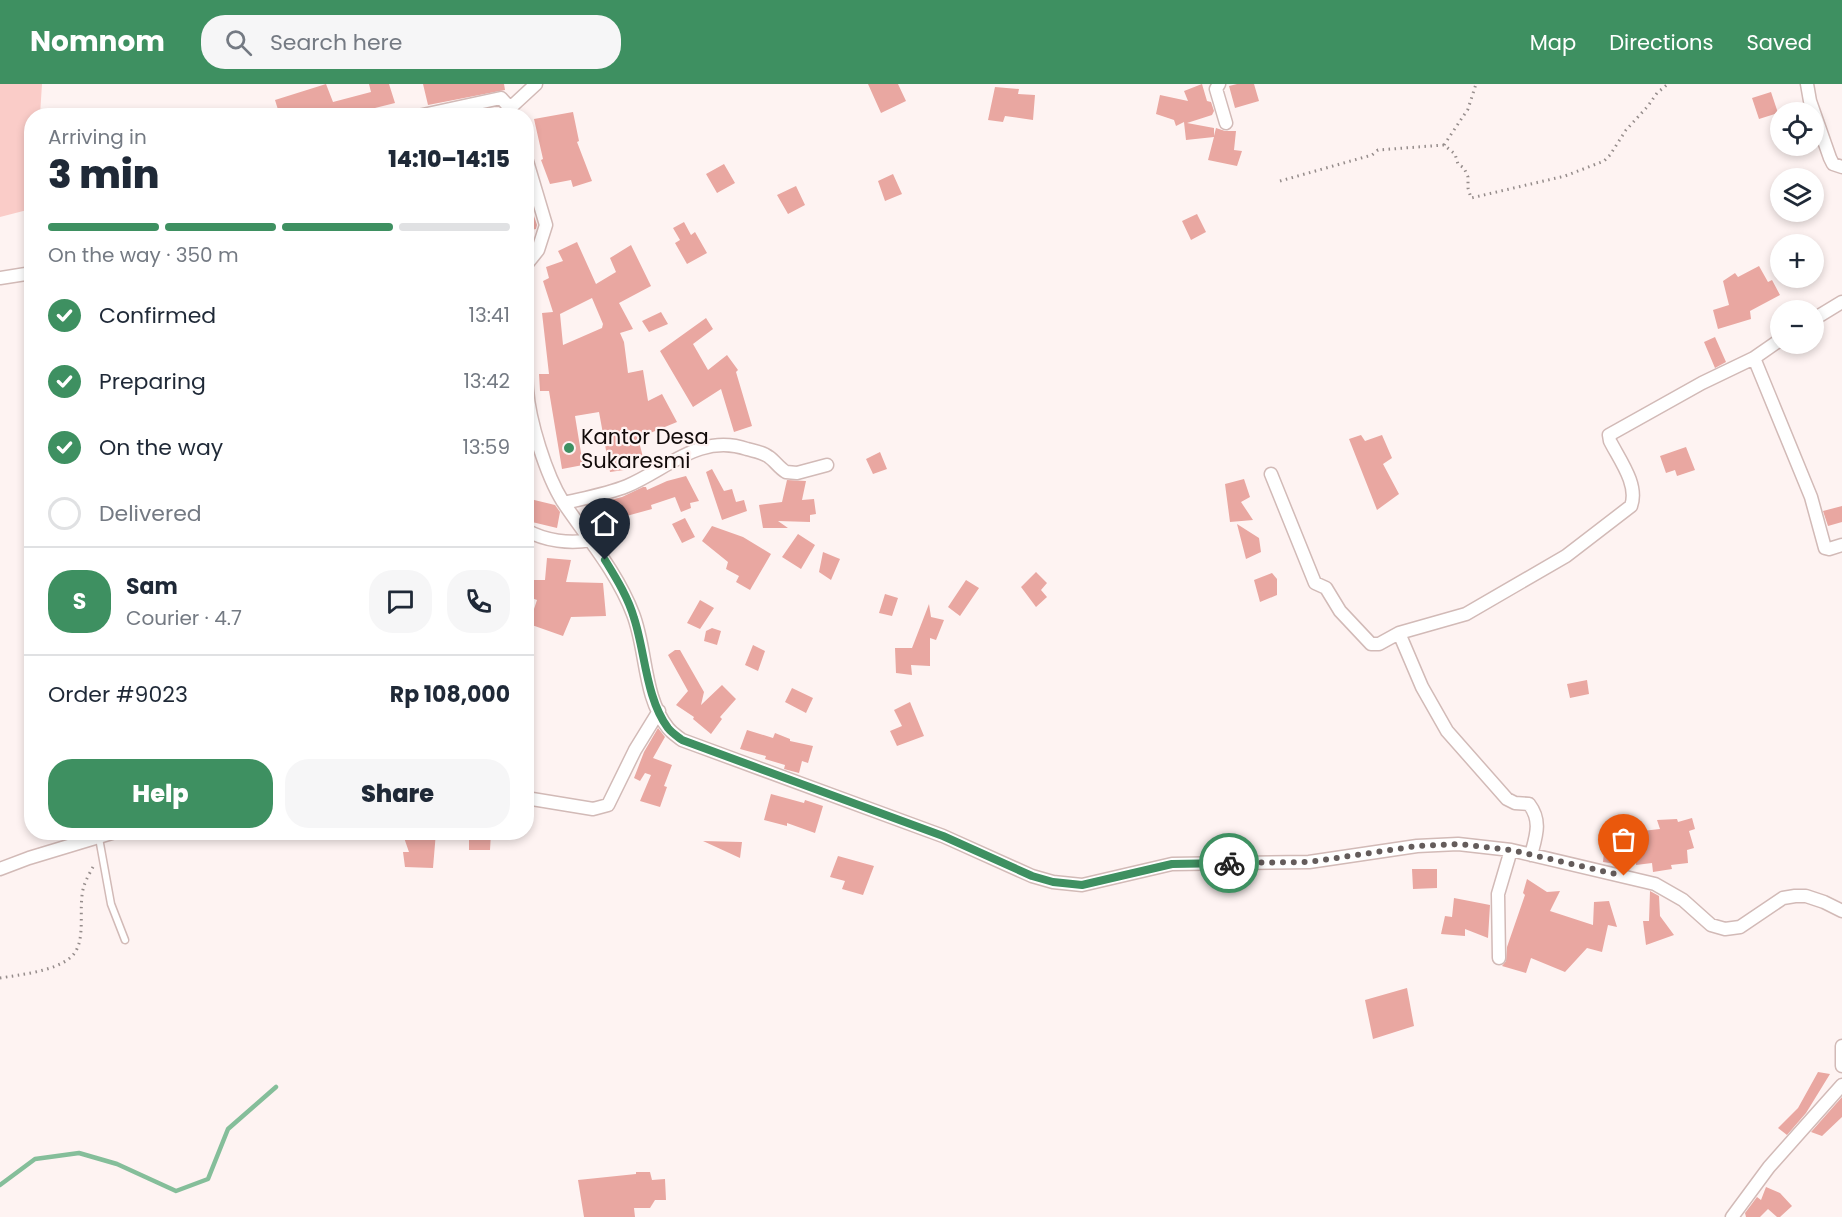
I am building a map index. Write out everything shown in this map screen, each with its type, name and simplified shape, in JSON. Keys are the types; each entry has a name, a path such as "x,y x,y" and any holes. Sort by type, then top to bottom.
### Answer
{"street":[{"path":"498,84 508,107 536,84"},
{"path":"1219,84 1216,89 1226,123"},
{"path":"1807,84 1810,101 1830,158 1833,164 1842,167"},
{"path":"534,185 546,225 538,250 534,255"},
{"path":"0,278 24,274"},
{"path":"1824,313 1842,302"},
{"path":"1271,474 1315,583 1326,588 1340,611 1371,644 1379,645 1399,633 1466,614 1566,556 1631,506 1634,499 1633,489 1609,435 1701,383 1754,358 1770,347"},
{"path":"1754,358 1811,497 1825,548 1842,545"},
{"path":"534,426 543,458 564,503 619,582 634,616 651,688 668,728 682,740 943,836 1032,876 1053,882 1082,885 1172,864 1309,862 1417,846 1458,844 1511,850 1655,884 1683,900 1711,925 1725,929 1740,927 1783,898 1795,896 1806,896 1842,911"},
{"path":"564,503 629,485 694,451 719,444 735,445 765,454 786,472 797,473 827,465"},
{"path":"534,533 563,542 591,540"},
{"path":"1399,633 1422,687 1452,737 1507,800 1529,804 1534,810 1538,821 1531,855"},
{"path":"534,799 593,809 608,805 635,750 659,711"},
{"path":"0,869 92,840"},
{"path":"1499,958 1498,894 1511,850"},
{"path":"1842,1046 1842,1066"},
{"path":"1732,1217 1769,1167 1842,1085"}],"lane":[{"path":"99,840 111,904 125,940"}],"path":[{"path":"1444,145 1468,109 1476,84"},
{"path":"1280,181 1372,155 1378,150 1444,145 1455,154 1458,164 1464,168 1468,177 1471,198 1565,176 1604,161 1626,130 1657,93 1668,84"},
{"path":"0,978 57,966 72,957 80,941 83,886 93,866 102,862"}],"shaded area":[{"path":"0,84 42,84 40,108 24,108 24,211 0,217"}],"building":[{"path":"326,84 333,102 371,92 369,84 389,84 395,103 375,108 278,108 275,100"},
{"path":"423,84 504,84 505,90 428,105"},
{"path":"868,84 898,84 906,101 881,113"},
{"path":"1202,84 1207,101 1211,102 1214,111 1212,115 1187,123 1214,128 1214,136 1216,128 1236,131 1234,150 1242,151 1237,166 1208,160 1214,137 1186,140 1184,122 1176,126 1174,120 1156,114 1160,95 1188,101 1184,91"},
{"path":"1254,84 1259,101 1235,108 1229,86"},
{"path":"995,87 1019,89 1018,94 1035,95 1033,120 1005,116 1003,122 988,120"},
{"path":"1771,92 1774,102 1770,102 1770,116 1759,119 1752,98"},
{"path":"573,112 579,141 577,142 592,181 573,187 571,180 550,184 541,160 543,159 534,119"},
{"path":"724,164 735,183 717,193 706,174"},
{"path":"893,174 902,194 885,201 878,181"},
{"path":"796,186 805,205 788,214 777,195"},
{"path":"1197,214 1206,232 1191,240 1182,221"},
{"path":"534,216 537,225 534,229"},
{"path":"684,222 691,235 695,232 707,253 687,264 675,243 680,240 673,228"},
{"path":"577,242 596,284 616,272 610,258 631,245 651,286 619,303 633,329 620,333 624,342 628,373 643,370 648,401 662,394 677,422 638,438 643,457 622,459 624,470 610,472 599,412 575,416 583,465 562,469 549,391 540,391 539,374 549,374 542,313 553,312 543,281 549,278 546,267 563,261 558,251","holes":["592,298 603,324 602,328 563,345 560,314"]},
{"path":"1759,266 1768,282 1770,281 1770,288 1776,288 1780,295 1750,311 1751,319 1718,329 1713,310 1729,305 1723,281 1735,273 1738,277"},
{"path":"661,312 668,324 649,332 642,321"},
{"path":"706,318 713,329 693,344 708,370 727,355 738,370 736,372 752,426 734,432 721,389 693,407 660,351"},
{"path":"1715,337 1726,362 1715,368 1704,342"},
{"path":"1361,435 1365,441 1382,435 1392,458 1383,464 1399,494 1377,510 1349,439"},
{"path":"1686,447 1695,470 1677,476 1675,470 1666,473 1660,456"},
{"path":"880,452 887,469 873,474 866,459"},
{"path":"712,469 724,491 732,489 736,502 744,500 747,511 722,520 706,472"},
{"path":"686,476 699,501 690,503 691,508 681,512 675,497 651,505 652,509 601,523 596,504 622,497 643,487 647,490"},
{"path":"1244,479 1250,497 1241,502 1253,520 1230,522 1225,484"},
{"path":"787,480 806,481 802,500 814,499 816,514 810,515 810,522 778,521 788,528 763,528 759,505 782,502"},
{"path":"534,500 555,505 560,512 557,528 534,522"},
{"path":"1842,506 1842,522 1828,526 1823,511"},
{"path":"685,518 695,537 682,543 672,524"},
{"path":"1237,524 1259,538 1261,552 1246,559"},
{"path":"712,526 743,537 771,554 750,590 736,582 739,576 726,569 728,562 702,541"},
{"path":"798,534 815,545 801,569 782,557"},
{"path":"823,552 840,559 831,580 819,572"},
{"path":"547,558 571,560 566,582 603,583 606,616 571,617 563,636 534,626 534,609 537,600 534,599 534,580 545,580"},
{"path":"1036,572 1047,583 1041,590 1047,597 1036,607 1021,587"},
{"path":"1272,573 1277,579 1277,595 1260,602 1254,580"},
{"path":"966,580 979,588 960,616 948,607"},
{"path":"885,594 898,598 892,616 879,613"},
{"path":"700,600 714,608 700,629 687,623"},
{"path":"929,604 931,617 944,620 936,640 930,638 930,666 911,665 912,675 896,673 895,648 912,648"},
{"path":"712,628 721,631 717,645 704,641 706,631"},
{"path":"753,645 765,651 758,671 745,665"},
{"path":"675,650 680,650 704,692 701,705 722,685 736,699 720,717 722,719 711,734 693,719 694,717 676,705 688,691 668,655"},
{"path":"1587,680 1589,694 1570,698 1567,684"},
{"path":"792,688 813,698 806,713 785,702"},
{"path":"910,702 924,736 897,746 890,731 902,726 894,710"},
{"path":"658,728 665,737 653,758 672,765 664,786 667,787 660,807 640,801 651,775 645,773 640,781 634,778 644,752"},
{"path":"747,730 773,738 775,733 790,741 813,746 808,763 802,761 799,773 784,769 785,765 765,759 766,756 740,749"},
{"path":"771,794 823,806 815,833 787,823 787,826 764,820"},
{"path":"1692,818 1695,829 1689,831 1694,848 1687,850 1688,863 1671,865 1672,869 1653,872 1652,863 1636,865 1633,832 1660,829 1657,820 1677,819 1678,822"},
{"path":"405,840 435,840 433,868 405,867 403,852 409,852"},
{"path":"469,840 491,840 490,850 469,850"},
{"path":"703,841 742,842 740,858"},
{"path":"1605,843 1619,845 1616,864 1603,862"},
{"path":"838,856 874,866 863,895 842,889 845,881 830,877"},
{"path":"1412,869 1437,869 1437,888 1413,889"},
{"path":"1527,879 1547,892 1560,891 1550,911 1593,925 1594,902 1609,901 1617,927 1608,925 1602,952 1587,948 1565,972 1531,958 1526,973 1502,966 1506,961 1507,947 1525,895 1523,893"},
{"path":"1650,891 1659,896 1660,916 1674,935 1646,945 1643,921 1649,921"},
{"path":"1454,898 1490,905 1488,938 1465,929 1465,936 1441,934 1445,916 1452,917"},
{"path":"1407,988 1414,1026 1373,1039 1365,1000"},
{"path":"1818,1072 1830,1074 1806,1113 1787,1135 1778,1128 1798,1108"},
{"path":"1842,1097 1842,1117 1822,1136 1811,1132"},
{"path":"636,1172 650,1172 652,1180 665,1179 666,1200 655,1200 650,1208 634,1208 635,1217 584,1217 578,1180 636,1174"},
{"path":"1766,1187 1780,1193 1792,1206 1780,1217 1768,1209 1760,1217 1746,1217 1745,1213 1757,1197 1761,1200"}],"waterway":[{"path":"0,1185 35,1159 79,1153 117,1164 176,1191 208,1179 228,1129 276,1087"}],"way so far":[{"path":"1229,863 1309,862 1417,846 1458,844 1511,850 1624,876"}],"place":[{"name":"Kantor Desa Sukaresmi","path":"569,448"}],"route":[{"path":"605,560 619,582 634,616 651,688 659,711 668,728 682,740 943,836 1032,876 1053,882 1082,885 1172,864 1229,863"}]}
